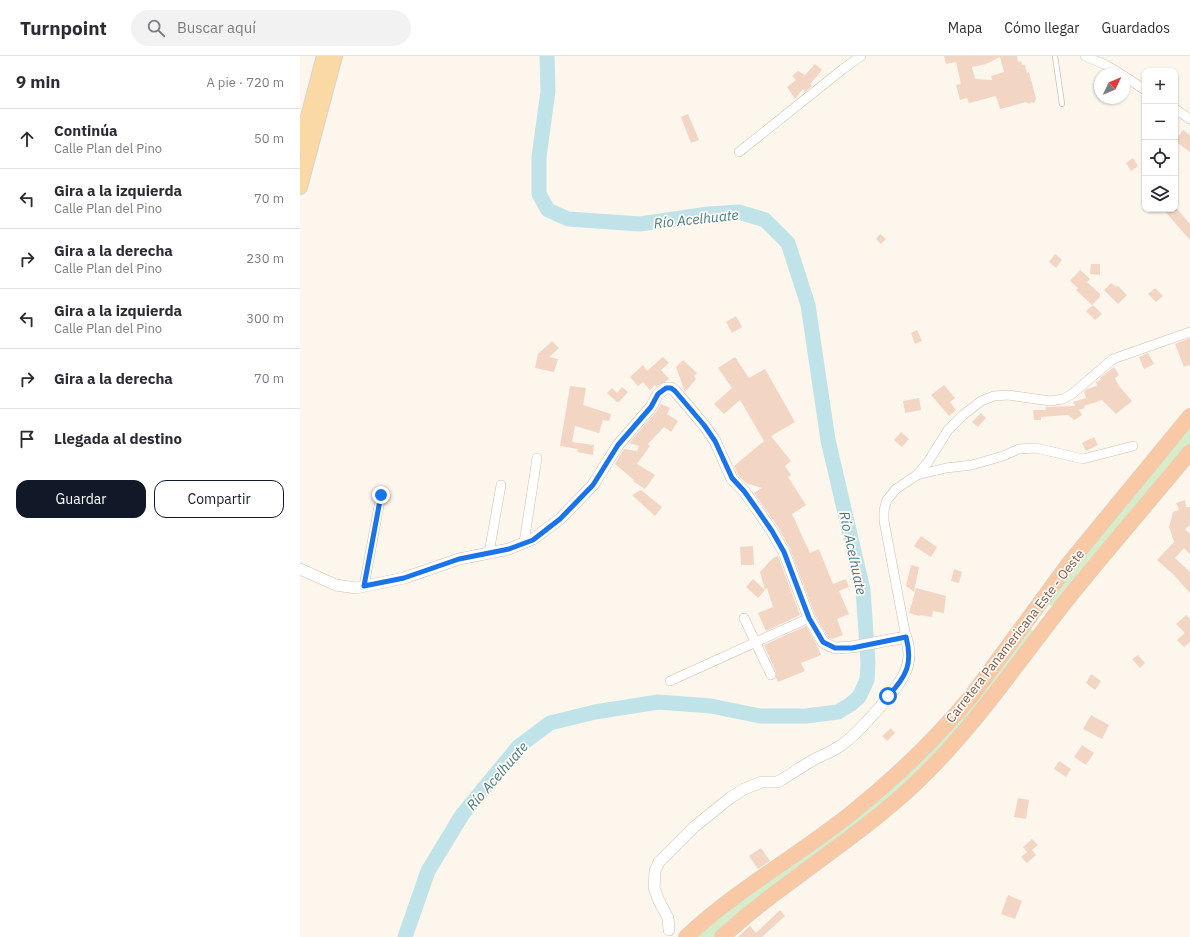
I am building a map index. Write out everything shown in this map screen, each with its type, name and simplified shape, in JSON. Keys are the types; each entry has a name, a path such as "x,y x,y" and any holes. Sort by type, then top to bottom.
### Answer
{"highway":[{"name":"Carretera Panamericana Este - Oeste","path":"686,937 746,888 848,815 900,772 920,752 956,714 1070,562 1190,416"},
{"name":"Carretera Panamericana Este - Oeste","path":"722,937 784,887 855,835 916,783 966,729 995,694 1061,607 1190,452"},
{"path":"1046,596 1044,603 1050,610 1054,611 1061,607"},
{"path":"1025,624 1032,619 1037,621 1042,628 1040,635"}],"main road":[{"path":"300,147 324,56"},
{"path":"300,187 335,56"}],"street":[{"path":"739,152 861,56"},
{"path":"1085,56 1111,68"},
{"path":"1130,80 1142,88"},
{"path":"1178,111 1190,118"},
{"path":"669,930 668,918 654,888 655,871 659,862 694,828 744,788 762,782 777,782 841,746 858,731 895,689 906,671 909,659 909,649 884,521 884,510 887,500 896,489 917,475 928,462 948,430 963,415 981,401 994,396 1008,395 1050,400 1063,399 1072,394 1113,359 1190,332"},
{"path":"300,569 336,585 349,588 404,578 459,559 509,549 533,540 560,519 593,485 618,445 651,407 658,394 666,388 671,388 704,425 715,441 732,478 747,496 779,542 809,618 823,642 835,648 852,648 906,637"},
{"path":"917,475 946,468 972,465 1003,456 1019,449 1036,448 1083,459 1133,446"},
{"path":"524,544 537,458"},
{"path":"489,553 501,485"},
{"path":"364,586 381,495"},
{"path":"744,618 771,675"},
{"path":"670,681 809,618"}],"lane":[{"path":"1055,56 1062,104"}],"green space":[{"path":"1190,424 1190,445 1053,607 1049,604 1048,601"},
{"path":"1029,627 1034,632 977,711 913,780 715,937 697,937 714,922 844,824"}],"building":[{"path":"944,56 1017,56 1018,62 1021,61 1022,65 1025,65 1027,73 1029,72 1036,99 1034,103 1031,102 1030,104 1026,102 1000,109 996,96 969,103 967,98 960,100 956,85 961,84 956,62 946,64","holes":["1000,57 1004,72 991,76 992,80 975,79 972,67 986,64"]},
{"path":"815,64 822,70 810,84 812,86 805,92 803,89 795,99 787,87 796,80 792,76 798,71 805,75"},
{"path":"688,114 699,140 691,143 681,117"},
{"path":"1183,130 1190,135 1190,152 1178,143 1178,137"},
{"path":"1133,158 1138,166 1131,171 1126,163"},
{"path":"1178,210 1190,224 1190,240 1166,212 1178,212"},
{"path":"880,234 886,239 881,244 876,239"},
{"path":"1055,254 1062,260 1056,268 1049,262"},
{"path":"1091,264 1100,264 1100,275 1090,274"},
{"path":"1080,270 1090,279 1087,282 1100,294 1100,297 1092,305 1076,290 1078,288 1070,281"},
{"path":"1111,283 1116,287 1117,285 1127,295 1118,304 1104,290"},
{"path":"1155,288 1163,296 1156,302 1148,294"},
{"path":"1093,305 1102,314 1095,320 1086,311"},
{"path":"736,316 742,327 732,333 726,322"},
{"path":"917,330 922,341 915,344 911,333"},
{"path":"1190,338 1190,365 1184,367 1175,344"},
{"path":"552,341 559,348 549,357 558,359 554,372 535,368 538,354"},
{"path":"1148,353 1154,364 1144,369 1139,357"},
{"path":"663,357 669,363 661,370 669,379 666,381 656,387 655,385 650,390 643,382 638,386 630,377 643,365 647,371"},
{"path":"735,357 749,378 765,369 795,422 771,436 791,461 785,466 791,475 788,477 806,505 792,514 810,553 819,549 833,584 846,579 849,587 839,591 849,614 837,619 843,635 832,639 828,637 815,615 790,549 778,527 754,493 762,488 746,483 738,475 734,466 764,441 740,400 724,414 714,404 732,388 718,368"},
{"path":"683,360 697,373 694,376 696,379 685,392 676,367"},
{"path":"1114,367 1119,375 1115,378 1119,386 1132,401 1116,414 1102,400 1084,406 1085,408 1079,410 1082,415 1074,420 1068,415 1041,417 1041,420 1034,420 1033,410 1046,410 1045,407 1075,406 1073,402 1086,398 1084,392 1087,389 1097,386 1096,382 1101,380 1100,378"},
{"path":"944,385 955,398 950,402 956,410 949,416 931,395"},
{"path":"570,386 586,388 583,405 611,414 609,421 603,420 599,433 575,426 572,442 594,445 593,455 577,452 578,449 560,446"},
{"path":"622,387 628,392 619,402 607,393 612,388 617,393"},
{"path":"919,398 921,410 905,413 903,401"},
{"path":"661,404 670,408 667,414 678,421 671,432 664,427 648,444 650,446 637,464 655,475 645,489 633,481 634,480 615,464 624,449 637,451 639,446 629,443 656,412"},
{"path":"981,413 986,418 978,427 972,422"},
{"path":"901,432 909,439 902,447 894,440"},
{"path":"1094,437 1098,445 1086,451 1082,443"},
{"path":"641,490 662,507 655,516 632,495"},
{"path":"1185,500 1186,507 1190,507 1190,525 1185,529 1190,534 1190,554 1184,548 1175,558 1190,572 1190,593 1174,575 1157,560 1174,542 1169,527 1173,512 1179,510 1176,503"},
{"path":"921,536 937,547 931,557 914,546"},
{"path":"753,546 754,565 741,565 740,547"},
{"path":"778,556 800,615 766,631 758,613 773,607 767,588 765,590 760,572 773,558"},
{"path":"911,565 919,567 914,592 906,586"},
{"path":"954,569 962,572 959,583 951,581"},
{"path":"753,579 765,590 758,598 746,587"},
{"path":"916,588 946,596 944,613 933,611 932,617 919,616 909,613"},
{"path":"1186,615 1190,619 1190,642 1184,647 1177,640 1185,633 1176,624"},
{"path":"806,626 821,655 801,663 805,671 778,682 776,672 764,645"},
{"path":"1138,655 1145,663 1140,668 1132,659"},
{"path":"1091,674 1101,681 1095,690 1086,683"},
{"path":"1091,715 1109,725 1102,739 1083,729"},
{"path":"891,728 895,733 887,741 882,736"},
{"path":"1082,745 1094,753 1086,765 1074,757"},
{"path":"1059,761 1071,769 1066,777 1054,769"},
{"path":"1018,798 1029,800 1026,819 1014,817"},
{"path":"1032,839 1038,845 1032,850 1036,855 1027,863 1021,857 1027,852 1023,847"},
{"path":"761,848 770,861 758,869 749,856"},
{"path":"1008,895 1022,901 1015,919 1001,914"},
{"path":"780,910 785,916 762,937 738,937 750,926 756,933"}],"waterway":[{"name":"Río Acelhuate","path":"405,937 428,871 462,815 518,747 550,723 595,712 658,702 711,706 760,716 806,716 838,712 859,697 867,680 868,662 863,590 828,440 808,305 788,243 765,220 739,212 708,214 640,224 568,219 548,210 539,194 539,157 548,91 547,56"}],"route":[{"path":"381,495 364,586 404,578 459,559 516,547 533,540 560,519 586,493 593,485 618,445 651,407 658,394 666,388 671,388 704,425 715,441 732,478 744,491 779,542 809,618 823,642 835,648 852,648 906,637 909,649 909,659 906,671 895,689 888,696"}]}
